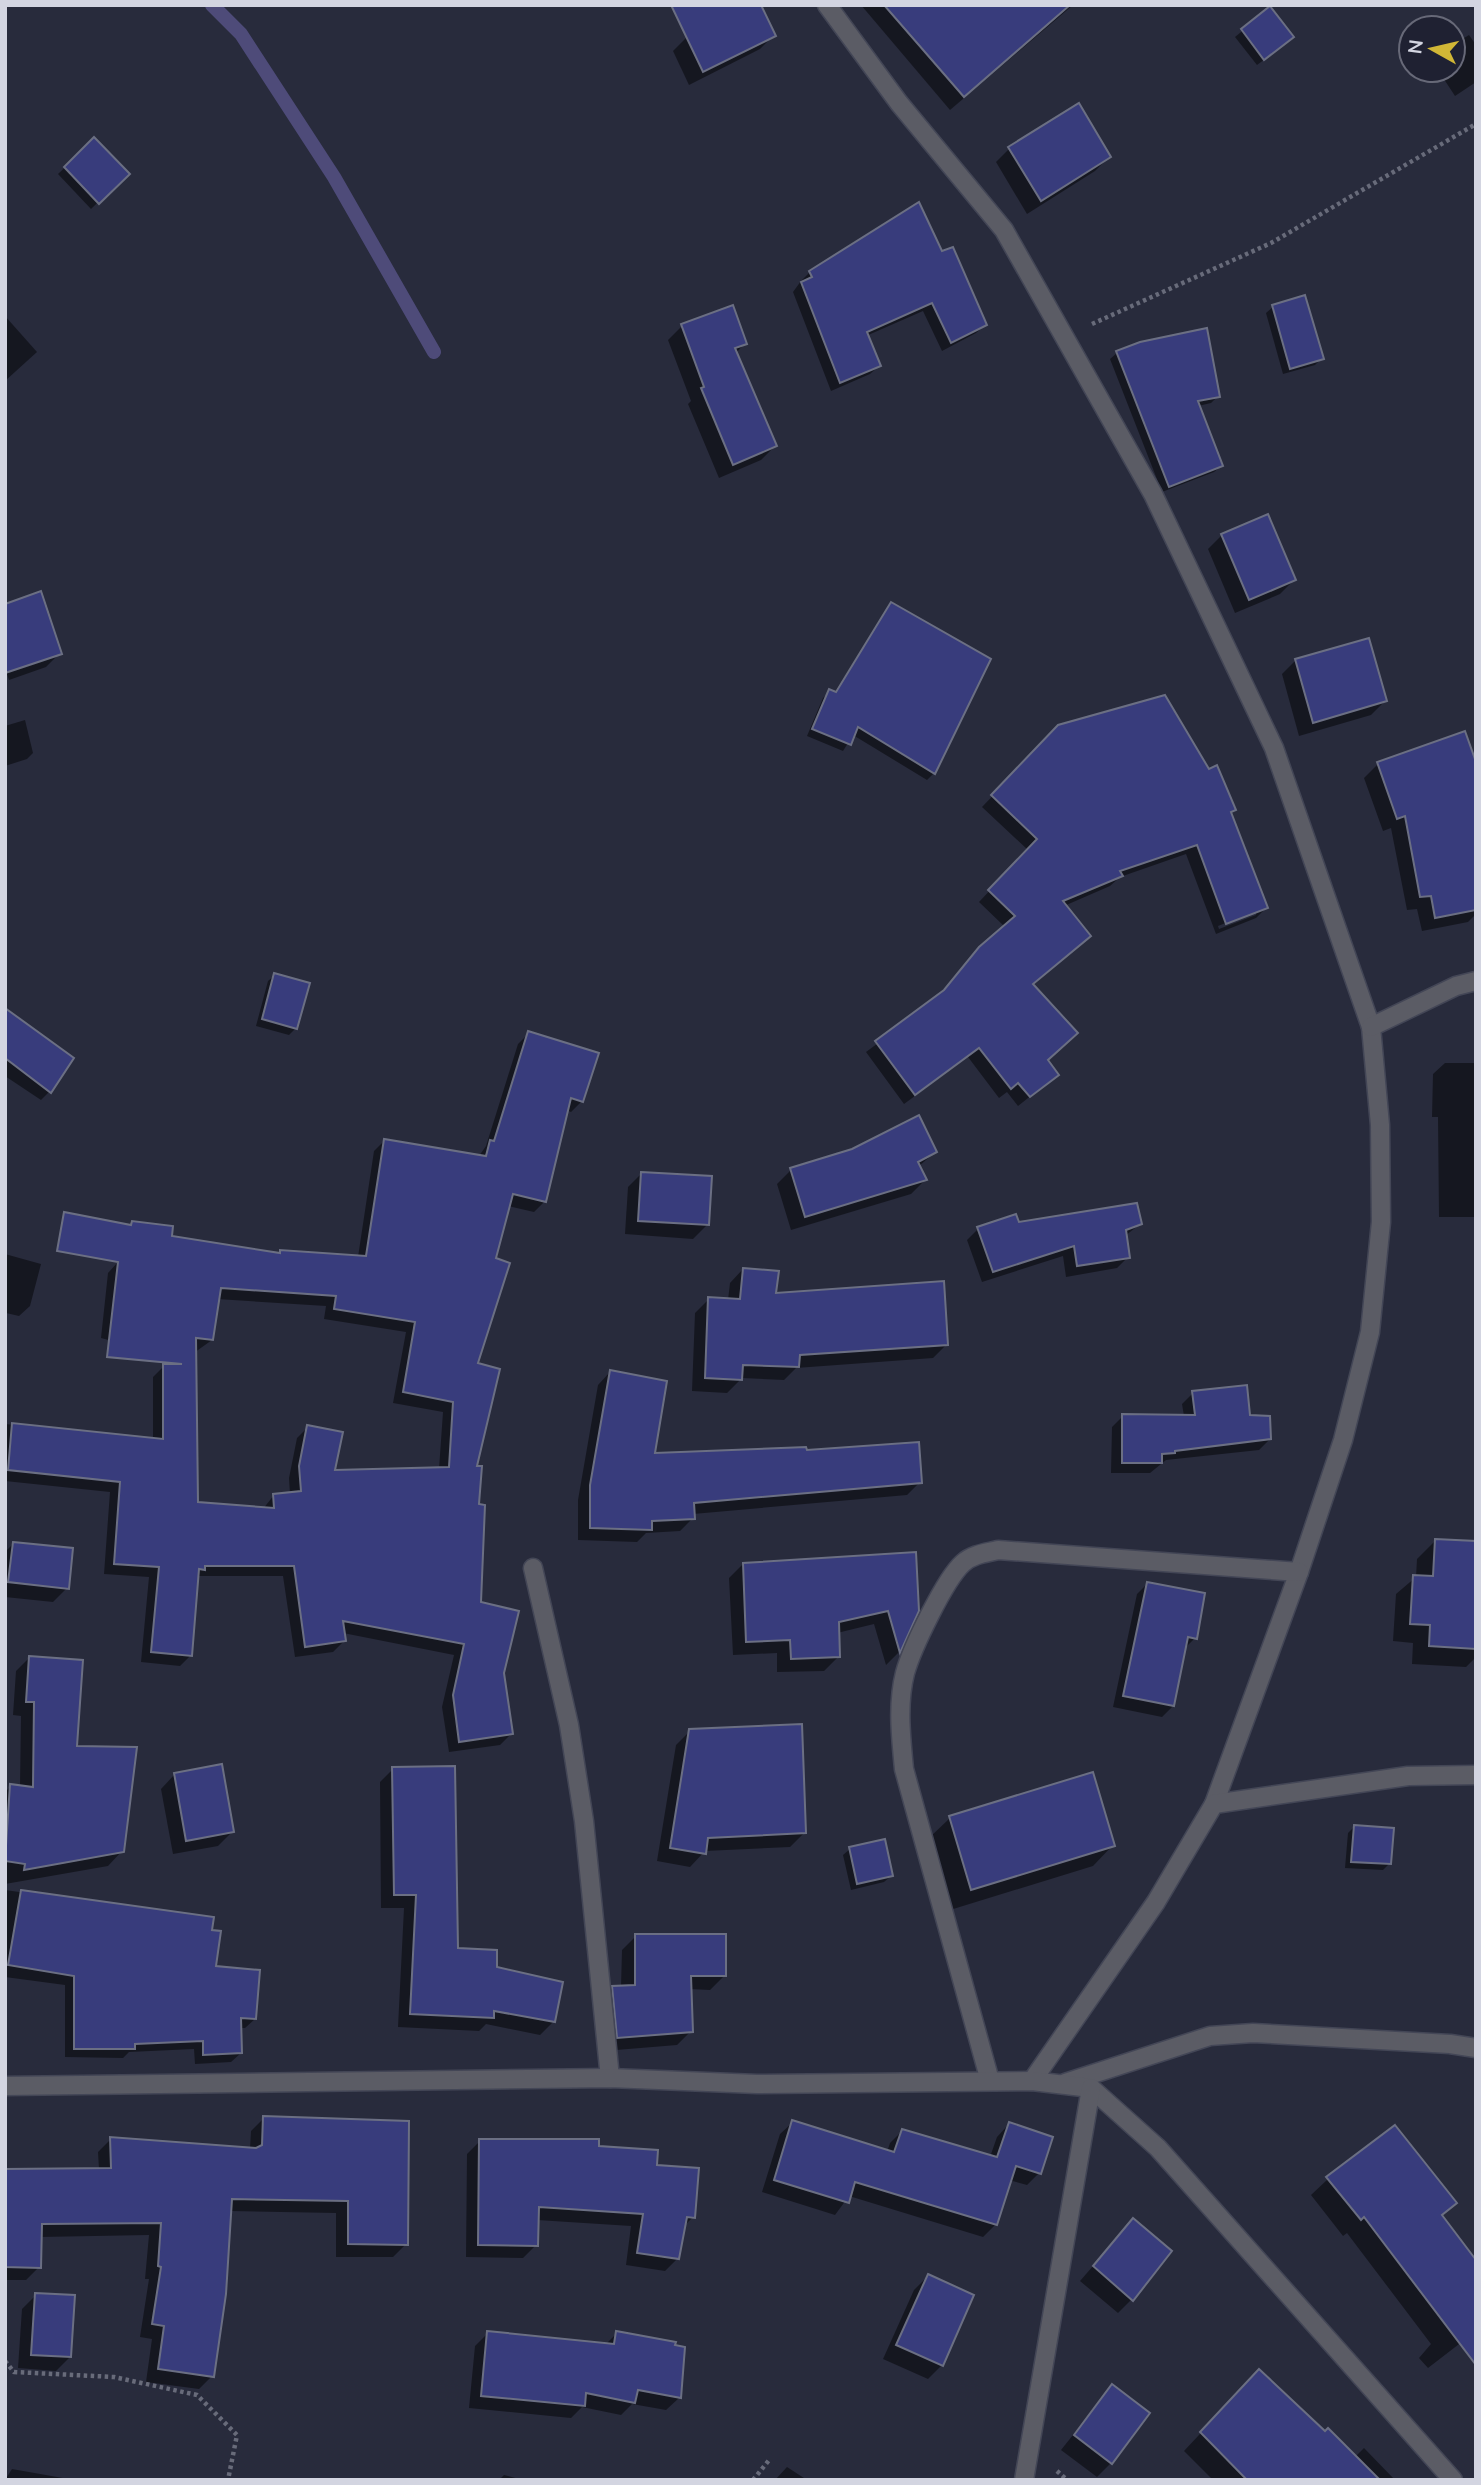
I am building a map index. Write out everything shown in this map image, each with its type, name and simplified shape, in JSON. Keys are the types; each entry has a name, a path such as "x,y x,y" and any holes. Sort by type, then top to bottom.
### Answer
{"street":[{"path":"827,5 899,103 1004,230 1153,494 1274,748 1371,1027 1380,1125 1381,1222 1370,1332 1343,1440 1299,1572 1214,1804 1156,1902 1032,2081"},
{"path":"1371,1027 1456,986 1476,981"},
{"path":"990,2081 904,1769 900,1726 905,1673 934,1608 962,1563 977,1555 998,1550 1299,1572"},
{"path":"533,1568 569,1725 584,1821 610,2078"},
{"path":"1214,1804 1408,1776 1476,1775"},
{"path":"1059,2085 1210,2036 1253,2033 1450,2044 1476,2048"},
{"path":"5,2086 610,2078 757,2084 1032,2081 1091,2088 1158,2148 1453,2480"},
{"path":"1024,2480 1091,2088"}],"path":[{"path":"1065,337 1271,243 1476,124"},
{"path":"5,2361 14,2372 114,2377 197,2395 237,2435 228,2480"},
{"path":"753,2480 770,2459"}],"building":[{"path":"671,5 761,5 776,36 703,72"},
{"path":"884,5 1070,5 964,97"},
{"path":"1270,6 1294,37 1264,60 1241,29"},
{"path":"1079,103 1111,157 1041,201 1008,147"},
{"path":"94,137 130,174 99,204 64,167"},
{"path":"919,202 942,251 953,247 987,325 951,343 932,303 867,332 881,366 840,383 801,282 812,277 809,271"},
{"path":"1305,295 1324,359 1290,369 1272,305"},
{"path":"733,305 747,344 735,348 777,446 733,465 701,388 704,387 681,324"},
{"path":"1207,328 1220,397 1198,401 1223,466 1169,487 1116,351 1140,342"},
{"path":"1268,514 1296,580 1249,600 1221,534"},
{"path":"41,591 62,654 5,673 5,604"},
{"path":"891,602 991,659 935,774 858,727 851,745 812,729 829,689 836,692"},
{"path":"1369,638 1387,701 1313,723 1295,659"},
{"path":"1165,695 1209,769 1217,765 1236,810 1231,812 1268,908 1226,924 1197,845 1120,871 1123,876 1063,901 1091,936 1033,984 1078,1033 1048,1060 1059,1075 1030,1097 1018,1083 1011,1089 979,1048 915,1095 875,1041 944,990 979,947 1015,916 988,890 1037,839 991,795 1058,725"},
{"path":"1465,731 1476,762 1476,910 1435,918 1431,896 1420,897 1405,816 1397,819 1377,762"},
{"path":"274,973 310,983 297,1029 262,1019"},
{"path":"5,1008 74,1058 51,1093 5,1058"},
{"path":"528,1031 599,1053 583,1102 571,1098 546,1202 513,1194 496,1258 510,1263 478,1363 500,1369 477,1466 482,1466 479,1504 485,1505 481,1602 519,1611 504,1673 513,1734 459,1742 453,1695 464,1644 343,1621 346,1641 305,1647 294,1566 205,1566 205,1570 199,1569 192,1656 151,1652 159,1567 114,1564 120,1482 8,1470 12,1423 163,1439 163,1364 182,1364 107,1357 118,1262 57,1251 64,1212 131,1225 132,1221 173,1226 172,1236 280,1253 280,1250 366,1256 384,1139 486,1156 490,1140 494,1141","holes":["221,1288 336,1296 334,1309 415,1322 403,1392 453,1402 449,1467 335,1470 343,1432 307,1425 299,1466 301,1491 273,1494 274,1508 198,1502 196,1338 213,1340"]},
{"path":"919,1115 937,1152 918,1162 927,1180 805,1217 790,1168 852,1149"},
{"path":"641,1172 712,1176 709,1225 638,1221"},
{"path":"1137,1203 1142,1224 1126,1230 1130,1258 1077,1266 1074,1246 993,1272 977,1227 1016,1214 1019,1222"},
{"path":"743,1268 779,1271 776,1293 944,1281 948,1345 800,1355 799,1367 743,1365 742,1380 705,1378 708,1297 740,1299"},
{"path":"610,1370 667,1381 655,1453 806,1447 807,1450 919,1442 922,1483 694,1503 695,1519 652,1521 652,1530 590,1528 590,1485"},
{"path":"1247,1385 1250,1415 1270,1416 1271,1439 1175,1451 1162,1454 1162,1463 1122,1463 1122,1414 1195,1415 1192,1391"},
{"path":"1435,1539 1476,1541 1476,1649 1429,1646 1430,1625 1410,1624 1413,1575 1433,1576"},
{"path":"13,1542 73,1548 69,1589 8,1582"},
{"path":"916,1552 919,1611 900,1653 888,1611 839,1622 840,1657 791,1659 790,1640 746,1642 743,1563"},
{"path":"1147,1582 1205,1593 1197,1639 1188,1637 1174,1706 1123,1696"},
{"path":"29,1656 83,1660 77,1746 137,1747 124,1852 24,1870 25,1864 5,1861 10,1784 33,1787 34,1702 26,1702"},
{"path":"802,1724 806,1833 708,1838 706,1854 670,1848 689,1729"},
{"path":"222,1764 234,1832 186,1841 174,1773"},
{"path":"455,1766 458,1948 497,1950 497,1967 563,1982 555,2022 494,2011 494,2018 410,2014 416,1895 394,1895 392,1767"},
{"path":"1093,1772 1115,1846 971,1890 949,1816"},
{"path":"1354,1825 1394,1828 1391,1864 1351,1862"},
{"path":"885,1839 893,1876 857,1884 849,1847"},
{"path":"21,1890 214,1917 212,1930 221,1931 216,1966 260,1970 256,2019 241,2018 242,2053 203,2055 203,2041 135,2044 135,2049 74,2049 74,1976 8,1965"},
{"path":"635,1934 726,1934 726,1976 691,1976 693,2032 617,2038 612,1986 635,1985"},
{"path":"263,2116 409,2121 408,2245 348,2244 348,2201 232,2199 226,2294 214,2377 158,2369 164,2326 152,2324 161,2267 158,2266 161,2223 42,2224 41,2268 5,2267 5,2169 111,2168 110,2137 256,2148 262,2145"},
{"path":"792,2120 894,2152 902,2129 997,2157 1009,2122 1053,2137 1041,2174 1016,2166 997,2225 855,2182 849,2203 774,2180"},
{"path":"1395,2125 1457,2203 1442,2215 1476,2260 1476,2365 1364,2217 1361,2220 1326,2177"},
{"path":"479,2139 599,2139 599,2146 658,2150 657,2165 699,2168 695,2218 687,2217 679,2259 637,2253 643,2214 539,2207 538,2246 478,2245"},
{"path":"1133,2218 1172,2251 1133,2301 1093,2266"},
{"path":"928,2274 974,2295 943,2366 896,2345"},
{"path":"35,2293 75,2295 71,2357 31,2355"},
{"path":"487,2331 614,2344 616,2331 676,2342 675,2345 685,2347 681,2398 638,2390 635,2403 586,2393 585,2406 481,2396"},
{"path":"1259,2369 1325,2431 1328,2428 1380,2480 1247,2480 1200,2432"},
{"path":"1112,2384 1150,2413 1112,2464 1074,2435"}],"waterway":[{"path":"212,5 241,34 334,177 434,352"}]}
